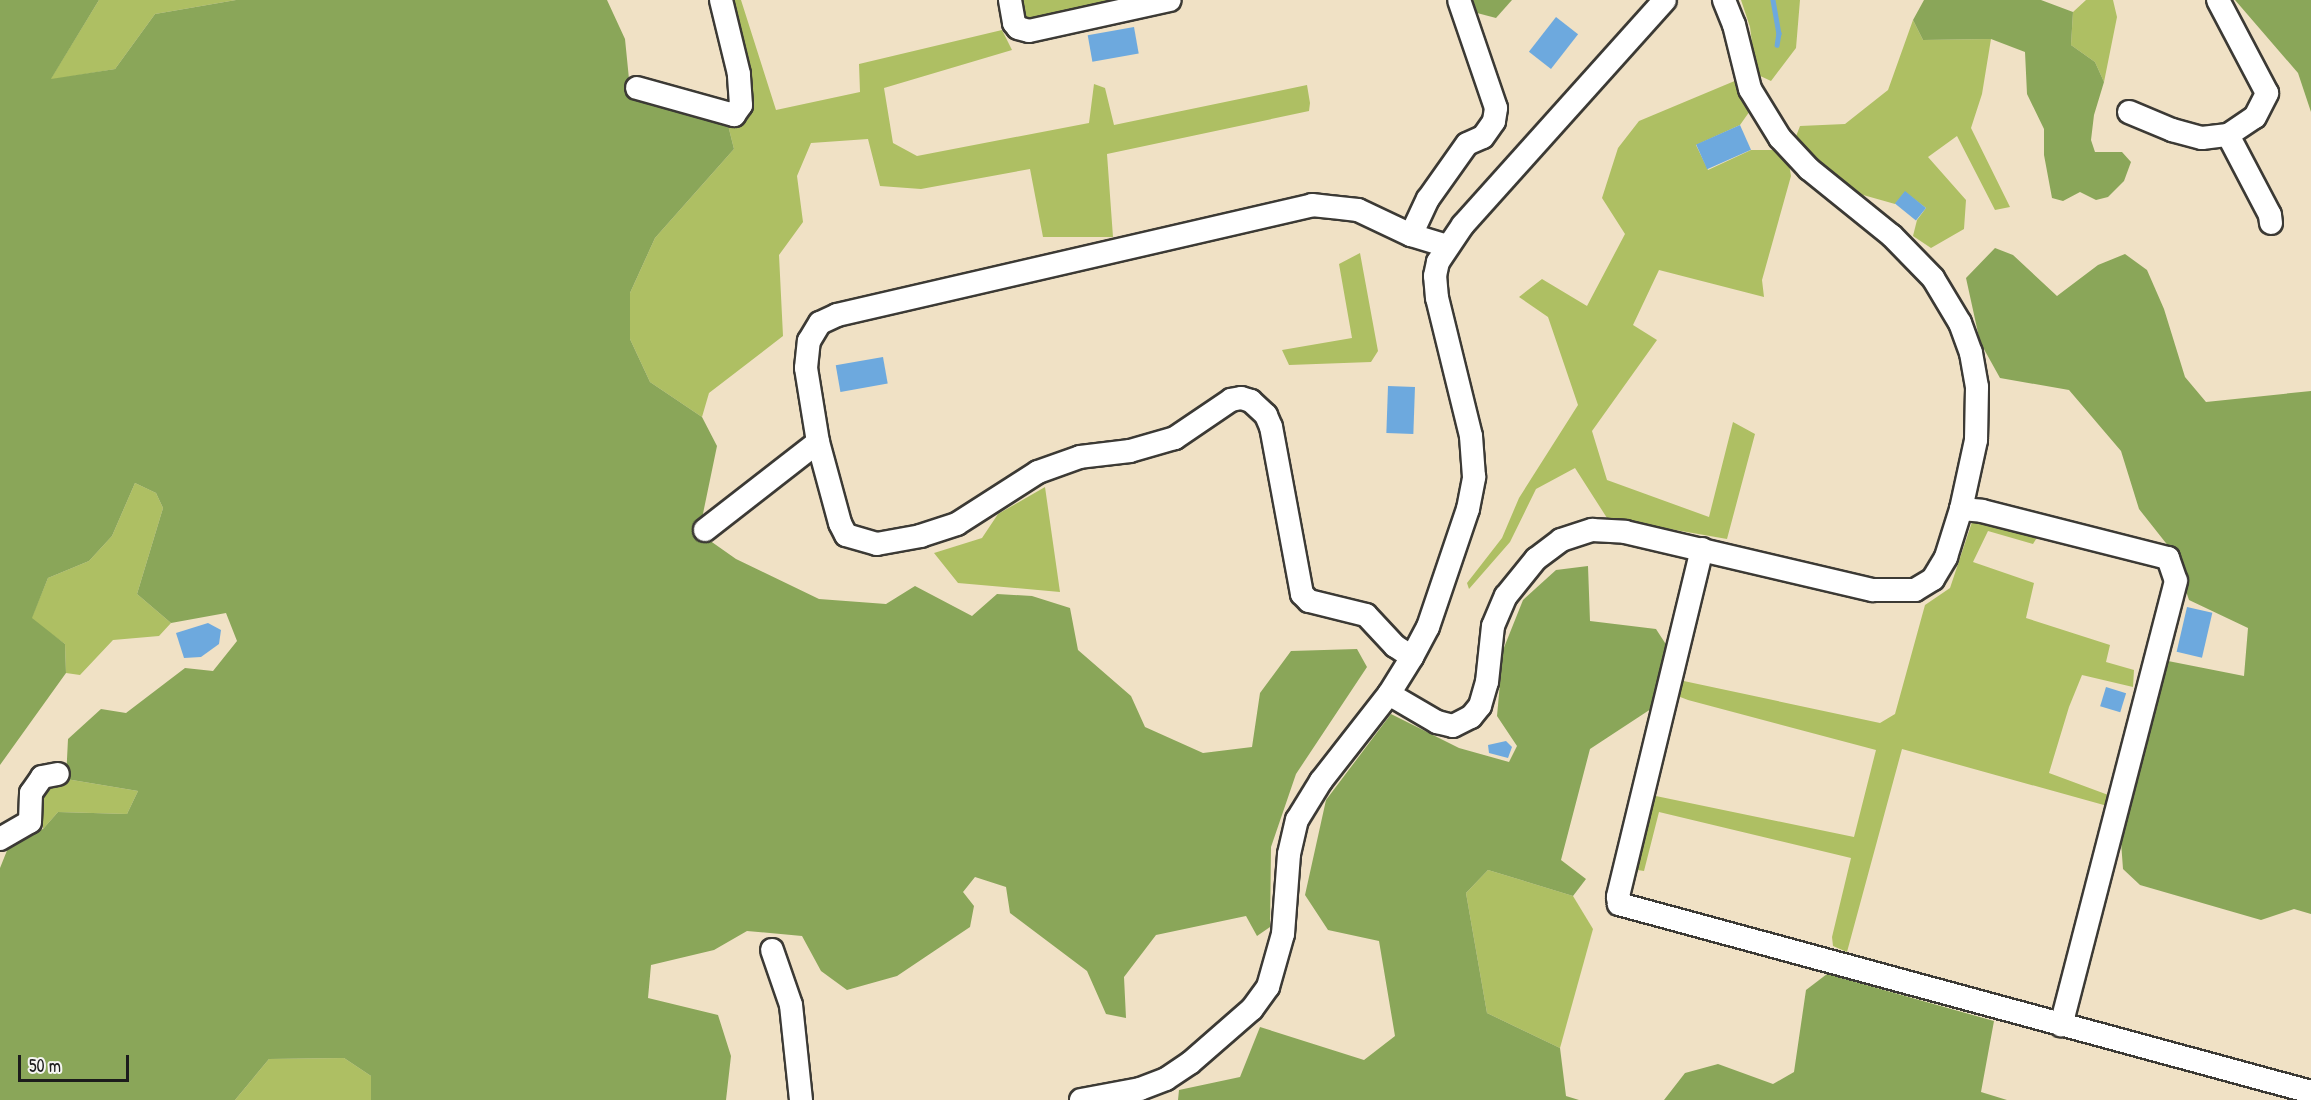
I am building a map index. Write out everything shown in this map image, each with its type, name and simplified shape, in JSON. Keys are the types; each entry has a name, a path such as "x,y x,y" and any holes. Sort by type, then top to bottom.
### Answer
{"street":[{"path":"637,88 734,115 741,105 740,74 721,0"},
{"path":"1010,0 1014,23 1018,28 1029,31 1170,0"},
{"path":"1411,235 1428,199 1467,144 1483,137 1494,121 1496,108 1459,0"},
{"path":"1081,1100 1140,1089 1166,1079 1190,1062 1252,1009 1268,987 1277,964 1283,934 1289,854 1297,820 1321,781 1389,694 1412,657 1431,616 1468,508 1474,477 1471,436 1437,298 1435,276 1446,246 1665,0"},
{"path":"1389,694 1437,722 1453,726 1471,717 1480,706 1487,681 1493,626 1506,596 1536,559 1561,540 1592,530 1625,532 1873,590 1915,590 1933,579 1946,557 1961,509 1976,440 1977,387 1971,353 1960,323 1933,278 1892,236 1809,169 1780,138 1750,89 1734,25 1724,0"},
{"path":"2129,112 2172,130 2202,138 2228,135 2255,117 2267,93 2218,0"},
{"path":"2228,135 2270,216 2271,224"},
{"path":"1412,657 1395,646 1366,615 1309,601 1302,594 1271,427 1266,415 1251,401 1241,398 1231,400 1175,438 1130,451 1080,457 1038,472 957,524 921,536 877,544 846,535 840,523 818,442 806,369 809,341 820,323 837,315 1312,205 1358,210 1411,235 1446,246"},
{"path":"705,530 818,442"},
{"path":"1961,509 1982,511 2168,558 2176,581 2061,1025"},
{"path":"1702,549 1618,897 1619,904 2311,1092"},
{"path":"0,839 30,822 31,793 42,777 58,774"},
{"path":"772,950 791,1005 801,1100"}],"green space":[{"path":"0,0 99,0 51,79 115,69 155,14 236,0 607,0 625,39 630,89 727,121 734,149 655,238 630,293 630,339 650,382 702,417 717,446 699,533 736,559 819,599 886,604 915,586 972,616 997,594 1032,596 1070,608 1078,650 1131,696 1145,727 1203,753 1252,747 1260,693 1291,651 1357,649 1367,667 1296,774 1271,847 1270,927 1257,936 1246,916 1156,935 1124,977 1126,1018 1106,1014 1087,971 1010,913 1006,887 975,877 963,892 974,906 970,927 897,976 847,990 821,971 802,936 747,931 714,950 651,965 648,998 718,1015 731,1056 726,1100 371,1100 371,1076 344,1058 269,1059 235,1100 0,1100 0,868 10,843 43,829 58,812 127,814 138,791 66,779 68,739 101,709 126,713 185,668 213,671 237,641 226,613 171,623 137,594 163,508 156,493 135,483 112,536 89,561 48,578 32,618 65,644 66,673 0,765"},
{"path":"99,0 236,0 155,14 115,69 50,80"},
{"path":"726,0 741,0 776,110 860,92 859,64 1002,30 1012,50 884,88 893,143 917,156 1089,123 1094,84 1105,88 1114,125 1307,85 1309,111 1107,154 1113,237 1043,237 1030,169 921,189 880,186 868,139 811,143 797,176 803,222 779,255 783,336 709,393 702,417 650,382 630,339 630,293 655,238 734,149 727,121 750,91"},
{"path":"1018,0 1126,0 1030,21 1021,15"},
{"path":"1473,0 1512,0 1496,18 1477,13"},
{"path":"1741,0 1800,0 1796,48 1771,81 1756,74 1750,27"},
{"path":"1924,0 2041,0 2073,12 2071,45 2095,62 2104,82 2094,115 2091,140 2095,152 2122,152 2131,162 2124,181 2108,197 2096,200 2080,192 2063,201 2052,198 2044,155 2044,129 2027,94 2025,52 1991,39 1923,40 1913,20"},
{"path":"2086,0 2113,0 2117,17 2104,82 2095,62 2071,45 2073,12"},
{"path":"2235,0 2311,0 2311,112 2298,73"},
{"path":"1913,20 1923,40 1991,39 1982,94 1971,128 2010,207 1995,210 1957,136 1928,157 1966,200 1964,229 1931,248 1913,236 1917,220 1926,208 1905,192 1895,204 1849,191 1795,139 1800,126 1845,124 1888,90"},
{"path":"1737,80 1752,108 1740,125 1696,145 1708,170 1751,150 1773,150 1788,158 1791,176 1762,280 1764,297 1659,270 1633,325 1657,340 1592,431 1607,480 1709,517 1733,422 1755,434 1727,539 1607,518 1575,468 1536,489 1510,542 1469,589 1467,583 1502,538 1519,498 1578,405 1548,317 1519,297 1542,279 1587,306 1625,234 1602,198 1618,148 1639,121"},
{"path":"1995,248 2013,255 2057,296 2098,265 2125,254 2147,270 2164,309 2185,377 2206,402 2311,391 2311,914 2294,909 2261,920 2140,885 2123,869 2120,828 2168,661 2244,676 2248,628 2189,600 2173,552 2139,509 2121,451 2069,390 2000,378 1980,342 1966,278"},
{"path":"1360,253 1378,351 1371,362 1289,365 1282,350 1352,338 1339,264"},
{"path":"135,483 156,493 163,508 137,594 171,623 159,636 113,640 80,675 66,673 65,644 31,619 48,578 89,561 112,536"},
{"path":"1045,487 1060,592 958,583 934,553 982,538 998,514"},
{"path":"1974,516 2041,531 2033,544 1988,531 1973,562 2034,583 2026,618 2110,645 2106,662 2134,670 2133,687 2082,675 2069,707 2049,773 2111,796 2111,807 1902,749 1847,952 1833,946 1832,937 1851,858 1659,812 1644,871 1631,869 1651,795 1854,837 1876,750 1688,700 1675,695 1679,680 1880,723 1895,714 1925,605 1950,588"},
{"path":"1588,566 1590,621 1656,629 1667,646 1657,705 1590,749 1561,860 1586,879 1573,896 1488,870 1466,893 1487,1013 1560,1048 1566,1096 1579,1100 1178,1100 1179,1090 1240,1077 1260,1027 1364,1060 1395,1036 1379,941 1328,930 1305,895 1326,800 1391,714 1459,748 1509,762 1517,746 1497,716 1503,650 1523,600 1556,570"},
{"path":"66,779 138,791 127,814 58,812 43,829 43,786"},
{"path":"1488,870 1573,896 1593,929 1560,1048 1487,1013 1466,893"},
{"path":"1827,974 1994,1021 1981,1092 2007,1100 1664,1100 1685,1073 1718,1064 1773,1084 1794,1072 1806,990"},
{"path":"344,1058 371,1076 371,1100 235,1100 269,1059"}],"water":[{"path":"1556,17 1578,34 1551,69 1529,52"},
{"path":"1134,27 1139,54 1092,62 1088,35"},
{"path":"1740,125 1751,150 1707,169 1696,145"},
{"path":"1905,191 1926,208 1916,220 1895,203"},
{"path":"883,357 888,384 840,392 836,365"},
{"path":"1388,386 1415,387 1413,434 1386,433"},
{"path":"2187,607 2212,613 2202,658 2177,652"},
{"path":"208,623 221,630 219,644 201,657 184,658 176,633"},
{"path":"2106,687 2126,693 2120,712 2100,706"},
{"path":"1506,741 1512,747 1508,758 1489,753 1488,745"}],"waterway":[{"path":"1773,0 1779,33 1777,45"}]}
